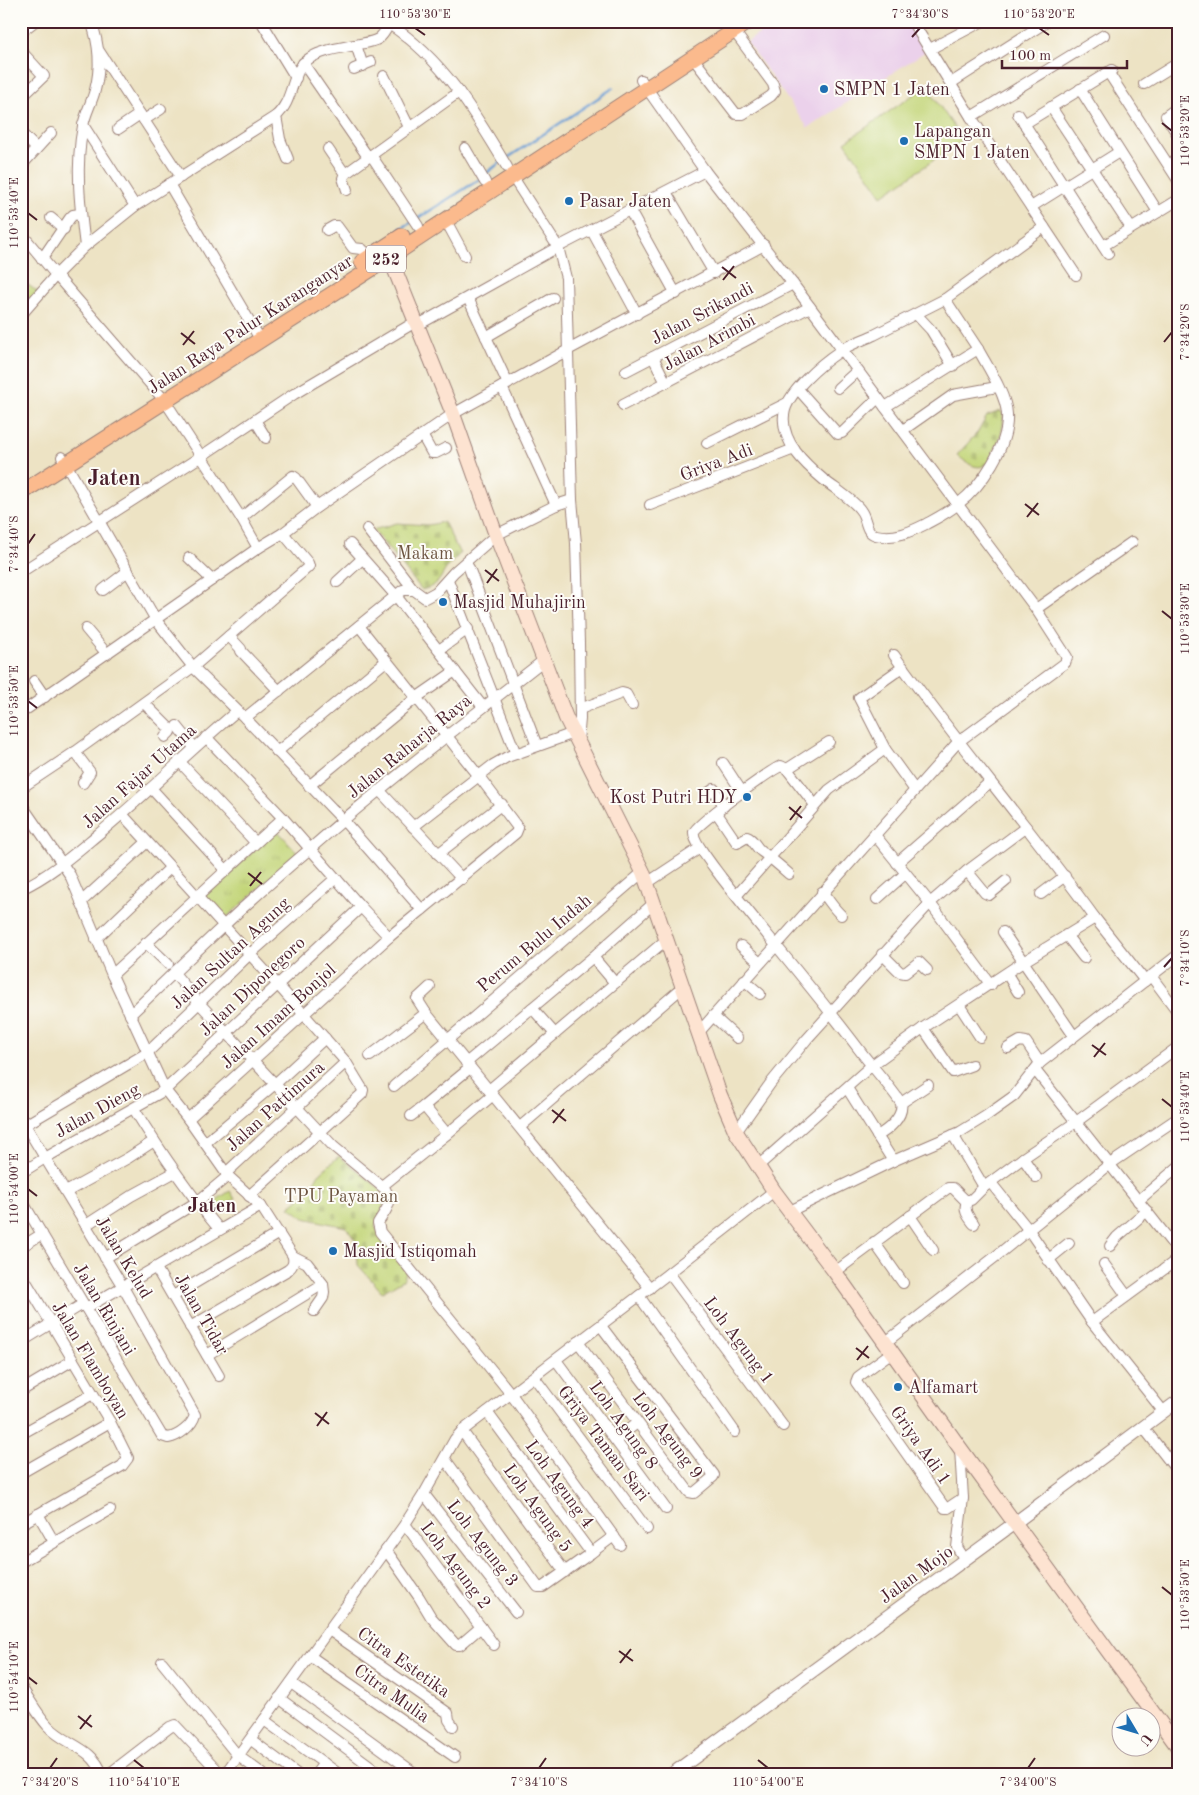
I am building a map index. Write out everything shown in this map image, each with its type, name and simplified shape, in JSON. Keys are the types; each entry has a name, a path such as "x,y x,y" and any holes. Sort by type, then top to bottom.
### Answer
{"main road":[{"name":"Jalan Raya Palur Karanganyar","path":"21,494 158,392 254,329 370,257 388,252 415,222 644,84 733,26 750,21"},
{"name":"Jalan Raya Palur Karanganyar","path":"644,84 693,58 733,26"},
{"name":"Jalan Raya Palur Karanganyar","path":"254,329 445,219 485,181"},
{"path":"388,252 453,414 544,660 576,737 645,878 720,1095 736,1132 774,1191 835,1272 960,1448 1016,1522 1178,1747"},
{"name":"Jalan Raya Palur Karanganyar","path":"21,483 65,460"}],"street":[{"path":"85,246 80,214 80,158 83,125 97,81 99,58 90,21"},
{"path":"261,21 296,78"},
{"path":"912,21 971,117 1076,275"},
{"path":"930,49 983,21"},
{"path":"951,83 1048,21"},
{"path":"21,315 56,275 85,246 135,206 276,116 285,106 298,69 312,57 378,39 388,22 427,53 453,83 558,247 564,266 567,285 572,500 576,543 580,709 576,737 537,746 493,765 478,774 413,827"},
{"path":"693,58 736,114 743,114 771,96 775,91 773,84 733,26"},
{"path":"971,117 1104,34"},
{"path":"356,45 363,66"},
{"path":"97,48 181,177"},
{"path":"21,51 44,76 21,98"},
{"path":"1144,84 1178,63"},
{"path":"303,64 415,222"},
{"path":"1024,124 1110,71 1178,180"},
{"path":"384,76 409,127"},
{"path":"644,84 705,172 764,245 1036,609 1067,657 1065,663 958,742 822,892 699,1032"},
{"path":"1080,89 1158,212"},
{"path":"347,190 343,178 345,174 459,92"},
{"path":"1051,107 1131,228"},
{"path":"1178,107 1166,116 1178,135"},
{"path":"118,129 161,109"},
{"path":"1018,114 1106,250 1131,228 1178,200"},
{"path":"276,116 280,138 288,159"},
{"path":"83,125 135,206"},
{"path":"21,133 36,148"},
{"path":"21,166 50,133"},
{"path":"465,148 485,181"},
{"path":"328,149 345,174"},
{"path":"1031,207 1119,152"},
{"path":"21,572 294,394 418,323 468,298 558,247 705,172"},
{"path":"169,184 254,329"},
{"path":"666,192 714,274"},
{"path":"630,211 676,294"},
{"path":"42,258 70,218 80,214"},
{"path":"51,218 64,229"},
{"path":"445,219 465,256"},
{"path":"327,230 337,226 353,248 362,249 370,257"},
{"path":"945,299 978,349 1006,405 1005,430 1000,448 985,474 958,505 936,519 905,534 890,536 872,534 868,531 861,511 855,504 821,478 794,449 784,424 784,412 788,403 810,375 842,350 945,299 1044,227"},
{"path":"592,230 637,314"},
{"path":"21,233 158,392 241,518 258,548"},
{"path":"21,713 453,414 568,350 714,274 764,245"},
{"name":"Jalan Srikandi","path":"626,371 793,284"},
{"path":"468,298 556,505"},
{"path":"486,337 553,298"},
{"name":"Jalan Arimbi","path":"623,406 810,307"},
{"path":"916,314 936,337 953,366"},
{"path":"885,407 978,349"},
{"path":"653,357 666,383"},
{"path":"838,388 858,371"},
{"path":"903,430 954,395 997,387"},
{"path":"798,389 838,434 842,433 878,398"},
{"path":"707,443 788,403"},
{"path":"255,420 266,438"},
{"path":"422,435 432,453 446,448"},
{"name":"Griya Adi","path":"650,505 794,449"},
{"path":"65,460 156,620 193,668 245,718 343,820 422,910"},
{"path":"241,518 292,476 296,478 317,507"},
{"path":"367,529 414,590 427,598 436,592 454,572 496,534 556,505 572,500"},
{"path":"21,788 193,668 309,566 283,533"},
{"path":"1036,609 1132,542"},
{"path":"350,544 396,596 483,707"},
{"path":"189,558 212,580"},
{"path":"337,582 362,559"},
{"path":"469,568 537,746"},
{"path":"103,590 128,572"},
{"path":"448,580 516,754"},
{"path":"245,718 396,596 406,589 414,590"},
{"path":"359,626 502,804 438,854"},
{"path":"86,629 107,654"},
{"path":"439,650 468,629"},
{"path":"230,636 279,691"},
{"path":"894,655 958,742 1065,876 1095,918 1178,1012"},
{"name":"Jalan Raharja Raya","path":"130,1015 171,968 224,925 310,848 483,707 544,660"},
{"path":"277,752 386,662"},
{"path":"902,668 860,698 885,749 914,789"},
{"path":"309,786 416,698 455,671"},
{"path":"34,681 45,697"},
{"path":"580,709 622,693 626,694 632,705"},
{"path":"144,703 169,728 170,732 165,737"},
{"name":"Jalan Fajar Utama","path":"21,889 34,883 62,864 122,814 237,710"},
{"path":"177,726 194,747"},
{"path":"206,737 283,818 389,937"},
{"path":"788,769 829,742"},
{"path":"737,895 815,805 839,782 885,749"},
{"path":"75,752 90,772 83,783"},
{"path":"179,761 255,842"},
{"path":"723,763 742,792"},
{"path":"815,805 788,769 782,766 720,809 694,831 694,835 700,848 831,1012 900,1103 901,1111 892,1125 877,1136"},
{"path":"897,863 990,782"},
{"path":"150,788 226,870"},
{"path":"704,796 714,789 720,809 737,842 748,837 760,851 770,856 789,874"},
{"path":"380,791 462,878"},
{"path":"21,804 70,876 96,939 165,1090 188,1118 227,1174 261,1206 293,1256 294,1262 288,1270 190,1327"},
{"name":"Jalan Imam Bonjol","path":"188,1118 389,937 516,833 518,828 502,804"},
{"path":"122,814 346,1062 356,1075 363,1092 249,1196"},
{"path":"112,975 283,818"},
{"path":"736,1132 782,1068 882,954 930,903 967,871 1026,827"},
{"path":"874,834 930,903 991,985"},
{"path":"81,902 147,842"},
{"name":"Perum Bulu Indah","path":"394,1086 447,1039 645,878 700,848"},
{"path":"96,939 170,868"},
{"path":"967,871 985,893 989,895 1006,881"},
{"path":"877,899 905,874"},
{"path":"1041,894 1065,876"},
{"name":"Jalan Sultan Agung","path":"23,1122 147,1053 250,954 336,878"},
{"path":"822,892 840,915"},
{"path":"411,1116 654,903"},
{"name":"Jalan Diponegoro","path":"165,1090 361,907"},
{"path":"757,1167 872,1065 923,1028 991,985 1023,962 1095,918"},
{"path":"1003,932 1074,1036"},
{"path":"1066,935 1084,958"},
{"path":"146,943 171,968 200,1004 333,1146 382,1186 447,1134 555,1034 667,939"},
{"path":"741,946 760,963"},
{"path":"882,954 900,972 905,973 919,962 928,970"},
{"path":"790,1211 893,1161 969,1127 1010,1099 1037,1067 1178,955"},
{"path":"593,957 616,983"},
{"path":"1007,974 1018,992"},
{"path":"744,980 760,994"},
{"path":"430,987 417,999 426,1013 650,1288"},
{"path":"520,1127 683,987"},
{"path":"959,1005 980,1037"},
{"path":"532,1008 555,1034"},
{"path":"370,1056 426,1013"},
{"path":"713,1016 737,1038"},
{"path":"923,1028 953,1072 972,1065"},
{"path":"205,1143 275,1084 325,1038"},
{"path":"1008,1048 1020,1041 1026,1042 1037,1067 1076,1122 1178,1251"},
{"path":"967,1200 974,1198 1023,1158 1176,1052"},
{"name":"Jalan Pattimura","path":"105,1258 197,1202 346,1062"},
{"path":"900,1103 928,1085"},
{"path":"847,1088 893,1161"},
{"name":"Jalan Dieng","path":"21,1173 165,1090"},
{"path":"424,1106 447,1134"},
{"path":"134,1109 175,1172 219,1229"},
{"path":"889,1347 1028,1229 1110,1164 1178,1118"},
{"name":"Jalan Kelud","path":"23,1122 124,1287 196,1415 194,1420 179,1434 168,1438 162,1436"},
{"path":"952,1136 988,1185 1028,1229 1092,1322 1163,1411"},
{"path":"66,1192 128,1158 154,1141"},
{"path":"1023,1158 1036,1177"},
{"path":"1138,1201 1178,1167"},
{"path":"86,1225 131,1196 175,1172"},
{"name":"Loh Agung 4","path":"382,1186 390,1197 389,1205 378,1223 380,1232 511,1394 617,1541 590,1553 487,1412"},
{"path":"835,1272 950,1188 967,1200"},
{"path":"110,1774 175,1725 223,1774 238,1756 405,1524 455,1439 462,1431 601,1326 774,1191"},
{"name":"Jalan Rinjani","path":"21,1199 162,1436"},
{"path":"967,1200 966,1213 974,1224"},
{"path":"21,1342 51,1323 124,1287 219,1229 261,1206"},
{"path":"1110,1246 1117,1237 1147,1211"},
{"path":"910,1216 933,1250"},
{"path":"173,1296 279,1233"},
{"path":"21,1247 42,1234"},
{"path":"874,1242 903,1283"},
{"path":"1048,1260 1069,1243"},
{"path":"293,1256 307,1263 323,1284 323,1298 314,1310"},
{"path":"1092,1322 1178,1259"},
{"path":"1104,1264 1127,1296"},
{"name":"Jalan Tidar","path":"156,1268 219,1376"},
{"name":"Jalan Flamboyan","path":"21,1273 25,1290 51,1323 110,1422 127,1454 128,1461 38,1514"},
{"name":"Loh Agung 1","path":"669,1273 783,1426"},
{"path":"207,1355 323,1284"},
{"path":"639,1296 735,1432"},
{"name":"Loh Agung 9","path":"578,1342 637,1423 691,1493 694,1493 714,1478 714,1475 601,1326"},
{"name":"Griya Adi 1","path":"889,1347 858,1377 856,1382 945,1508 963,1498 960,1448"},
{"path":"21,1391 73,1360"},
{"name":"Loh Agung 8","path":"556,1360 666,1509"},
{"name":"Griya Taman Sari","path":"534,1377 647,1529"},
{"path":"21,1434 93,1394"},
{"name":"Jalan Mojo","path":"672,1774 962,1556 1016,1522 1178,1401"},
{"path":"21,1473 110,1422"},
{"path":"615,1440 637,1423"},
{"path":"1143,1427 1178,1472"},
{"name":"Loh Agung 5","path":"444,1459 538,1587 543,1587 565,1572 462,1431"},
{"name":"Loh Agung 3","path":"424,1494 516,1612"},
{"path":"962,1556 957,1547 963,1498"},
{"path":"21,1562 110,1510"},
{"path":"21,1524 38,1514 54,1542"},
{"name":"Loh Agung 2","path":"405,1524 494,1645"},
{"name":"Loh Agung 2","path":"386,1550 420,1597 430,1617 456,1645 460,1645 481,1626"},
{"path":"565,1572 590,1553"},
{"name":"Citra Estetika","path":"329,1630 448,1713 449,1720 453,1726"},
{"name":"Citra Mulia","path":"310,1656 455,1757"},
{"path":"162,1662 238,1756 263,1774"},
{"path":"290,1683 416,1774"},
{"path":"21,1687 48,1727 89,1754 97,1762 102,1774"},
{"path":"279,1698 381,1774"},
{"path":"264,1720 339,1774"},
{"path":"254,1742 297,1774"},
{"path":"316,1774 324,1763"}],"shaded area":[{"name":"SMPN 1 Jaten","path":"778,21 907,21 926,51 808,128 747,42"}],"green space":[{"name":"Lapangan SMPN 1 Jaten","path":"926,86 963,140 882,196 845,142"},
{"path":"21,280 38,292 21,311"},
{"path":"1001,411 1003,417 1002,430 989,463 985,466 976,467 957,455 978,432 987,416"},
{"name":"Makam","path":"444,522 460,554 448,566 436,583 422,590 373,530 397,523 428,525"},
{"path":"277,830 298,853 224,920 203,896"},
{"name":"TPU Payaman","path":"339,1156 371,1181 384,1196 383,1208 375,1227 407,1271 403,1280 382,1292 358,1265 357,1243 346,1227 304,1218 289,1207 305,1194 319,1174"},
{"path":"230,1191 235,1199 217,1210 213,1202"}],"waterway":[{"path":"506,159 613,88"},
{"path":"484,175 501,162"},
{"path":"417,219 480,179"},
{"path":"400,229 412,222"}],"place":[{"name":"SMPN 1 Jaten","path":"824,89"},
{"name":"Lapangan SMPN 1 Jaten","path":"904,141"},
{"name":"Pasar Jaten","path":"569,201"},
{"name":"Masjid Muhajirin","path":"443,602"},
{"name":"Kost Putri HDY","path":"747,797"},
{"name":"Masjid Istiqomah","path":"333,1251"},
{"name":"Alfamart","path":"898,1387"}],"district":[{"name":"Jaten","path":"114,477"},
{"name":"Jaten","path":"212,1205"}]}
